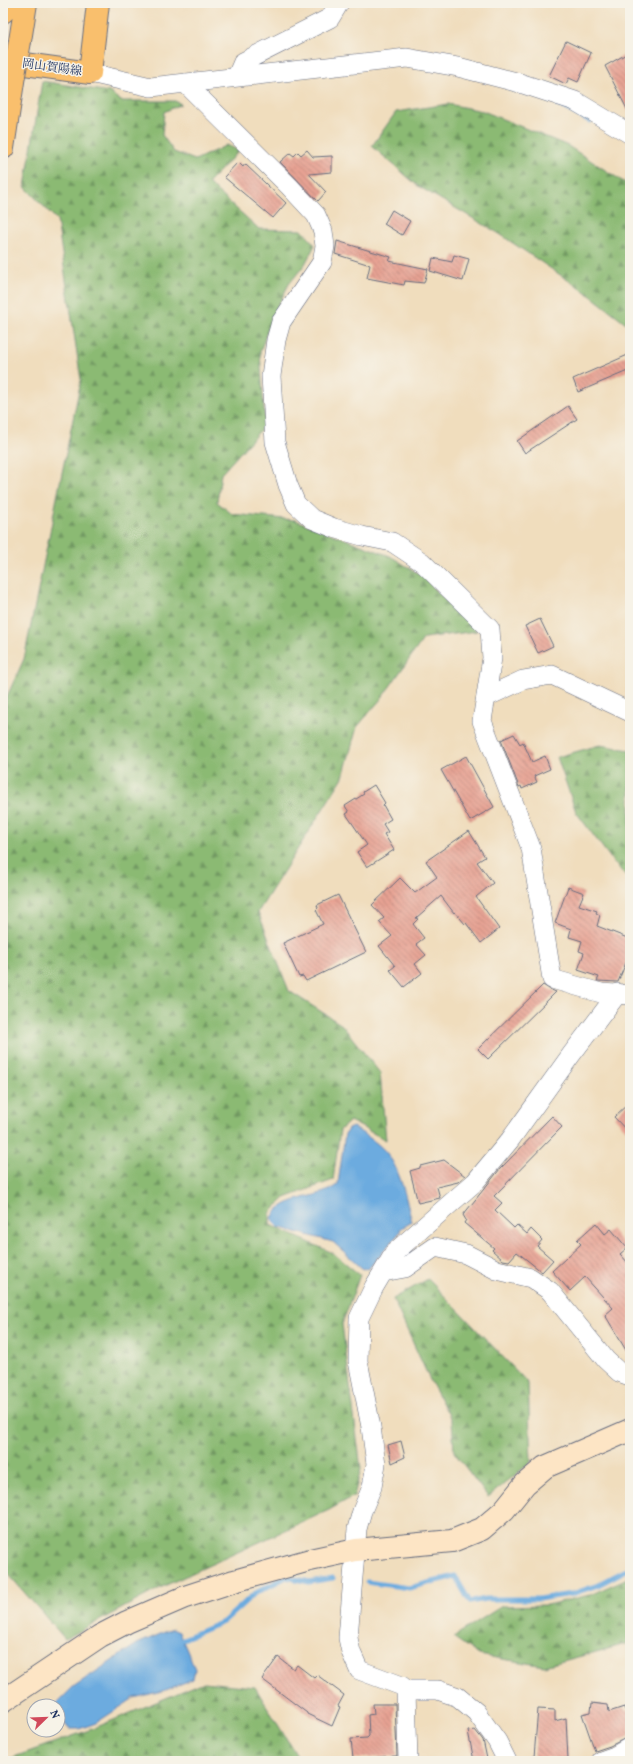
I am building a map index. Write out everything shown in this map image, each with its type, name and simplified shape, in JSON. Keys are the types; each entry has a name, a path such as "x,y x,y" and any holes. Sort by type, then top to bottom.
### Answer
{"main road":[{"path":"3,12 5,3"},
{"name":"岡山賀陽線","path":"3,148 8,68 20,41 26,3"},
{"name":"岡山賀陽線","path":"8,68 90,73 98,3"}],"street":[{"path":"237,76 243,62 330,18 339,3"},
{"path":"90,73 151,87 237,76 407,58 458,67 520,83 575,101 630,134"},
{"path":"186,83 316,215 323,231 325,246 322,262 281,322 276,340 272,369 275,442 288,485 296,504 312,519 334,528 362,536 392,542 422,562 490,629 492,658 482,721 531,848 552,979 601,992 624,994"},
{"path":"486,697 523,680 552,675 630,712"},
{"path":"505,1761 497,1741 476,1712 458,1697 438,1690 406,1690 402,1686 359,1670 351,1652 348,1638 357,1529 362,1511 372,1486 376,1464 371,1427 358,1361 359,1318 395,1252 475,1182 510,1140 570,1055 624,994"},
{"path":"383,1272 405,1268 435,1247 466,1254 497,1270 531,1278 550,1291 606,1360 619,1372 630,1376"},
{"path":"3,1701 100,1636 127,1622 185,1597 234,1581 310,1560 356,1550 452,1541 482,1529 504,1510 525,1484 545,1467 630,1430"},
{"path":"406,1690 408,1761"},
{"path":"601,1761 615,1756 630,1747"}],"green space":[{"path":"42,81 109,92 121,101 175,101 181,104 164,112 162,135 174,152 195,160 227,145 239,151 208,183 259,229 302,230 315,245 305,264 289,284 272,317 260,352 265,425 221,474 217,502 232,514 295,520 390,556 421,575 477,631 424,638 381,699 357,727 343,777 258,912 289,991 342,1025 380,1073 386,1140 350,1121 340,1130 333,1180 285,1198 270,1213 270,1225 333,1253 360,1275 342,1324 361,1469 354,1496 329,1510 162,1587 65,1639 3,1568 3,705 24,659 81,380 57,220 25,187"},
{"path":"448,104 483,111 568,146 630,186 630,326 587,293 498,233 418,186 372,146 396,112"},
{"path":"600,745 630,750 630,880 615,864 576,812 557,757"},
{"path":"428,1279 528,1383 531,1462 488,1497 454,1452 452,1421 430,1380 393,1299"},
{"path":"630,1577 630,1643 544,1666 479,1655 453,1637 502,1606 547,1605 590,1595"},
{"path":"204,1682 255,1687 300,1761 3,1761 92,1729"}],"water":[{"path":"353,1127 377,1144 389,1156 397,1171 406,1196 412,1222 400,1229 400,1232 370,1267 363,1269 333,1242 278,1227 272,1218 277,1210 284,1205 321,1193 338,1184 345,1134 348,1129"},
{"path":"172,1629 179,1632 195,1669 193,1679 166,1690 134,1698 96,1723 79,1729 69,1729 66,1725 66,1698 62,1698 73,1687 137,1644"}],"building":[{"path":"566,41 591,53 578,82 569,78 566,84 549,76"},
{"path":"630,52 630,115 605,66"},
{"path":"307,150 313,157 332,156 332,172 309,174 326,192 318,201 280,162 290,153 294,156 298,152 301,155"},
{"path":"238,162 243,167 245,164 286,203 273,218 224,177"},
{"path":"392,210 410,221 402,235 384,224"},
{"path":"337,241 391,257 389,261 428,269 424,283 405,281 404,285 367,278 370,265 335,254"},
{"path":"454,255 469,259 463,281 430,271 433,258 452,262"},
{"path":"630,354 630,370 578,392 573,379"},
{"path":"568,406 577,419 525,453 517,441"},
{"path":"540,619 553,646 538,653 525,626"},
{"path":"514,734 520,744 523,742 532,762 545,756 550,769 534,776 537,782 522,789 521,786 519,787 501,740"},
{"path":"466,756 494,807 470,821 441,770"},
{"path":"374,785 385,803 383,805 391,819 383,824 388,832 384,834 394,850 367,867 357,852 367,845 346,814 349,812 345,806 364,794 363,792"},
{"path":"469,831 485,857 477,862 493,883 476,897 499,929 481,943 466,923 465,924 455,912 454,913 441,896 416,918 418,919 413,924 424,938 416,944 426,955 415,964 422,973 404,987 390,970 395,966 379,946 392,936 379,922 384,918 372,905 400,878 415,893 437,877 426,861"},
{"path":"568,887 584,893 579,905 597,911 596,913 600,915 597,926 630,939 630,953 618,982 597,981 599,977 578,970 584,953 579,951 582,941 569,937 571,929 555,923"},
{"path":"338,895 366,952 306,981 303,976 299,977 283,943 323,924 316,910 318,908 317,905"},
{"path":"543,985 556,992 488,1059 478,1049"},
{"path":"630,1102 630,1134 614,1117"},
{"path":"552,1116 562,1127 494,1196 502,1203 495,1210 514,1228 517,1225 527,1234 531,1229 542,1240 537,1246 553,1260 542,1272 517,1252 509,1261 503,1260 492,1250 494,1248 464,1223 466,1220 463,1215 500,1169"},
{"path":"444,1160 465,1176 458,1182 437,1187 440,1198 418,1203 410,1171 420,1168 420,1166"},
{"path":"596,1223 605,1234 611,1229 627,1248 620,1254 630,1265 630,1357 605,1315 613,1308 585,1277 570,1291 552,1271 581,1244 577,1240"},
{"path":"401,1441 405,1457 392,1463 388,1445"},
{"path":"278,1657 294,1669 297,1665 314,1678 317,1675 344,1695 338,1706 340,1707 332,1726 307,1714 262,1679"},
{"path":"592,1703 608,1705 609,1712 624,1707 625,1710 630,1709 630,1736 610,1746 595,1751 582,1714 591,1712"},
{"path":"373,1704 395,1704 397,1756 353,1759 351,1739 367,1738 369,1736 368,1715 374,1714"},
{"path":"538,1709 555,1710 555,1721 566,1718 568,1760 554,1761 554,1758 534,1757"},
{"path":"475,1730 483,1740 487,1759 474,1761 468,1731"}],"waterway":[{"path":"559,105 590,121"},
{"path":"367,1582 409,1588 455,1576 470,1602 486,1599 538,1599 572,1594 598,1585 630,1568"},
{"path":"176,1642 223,1622 254,1594 286,1577 309,1582 333,1578"}]}
